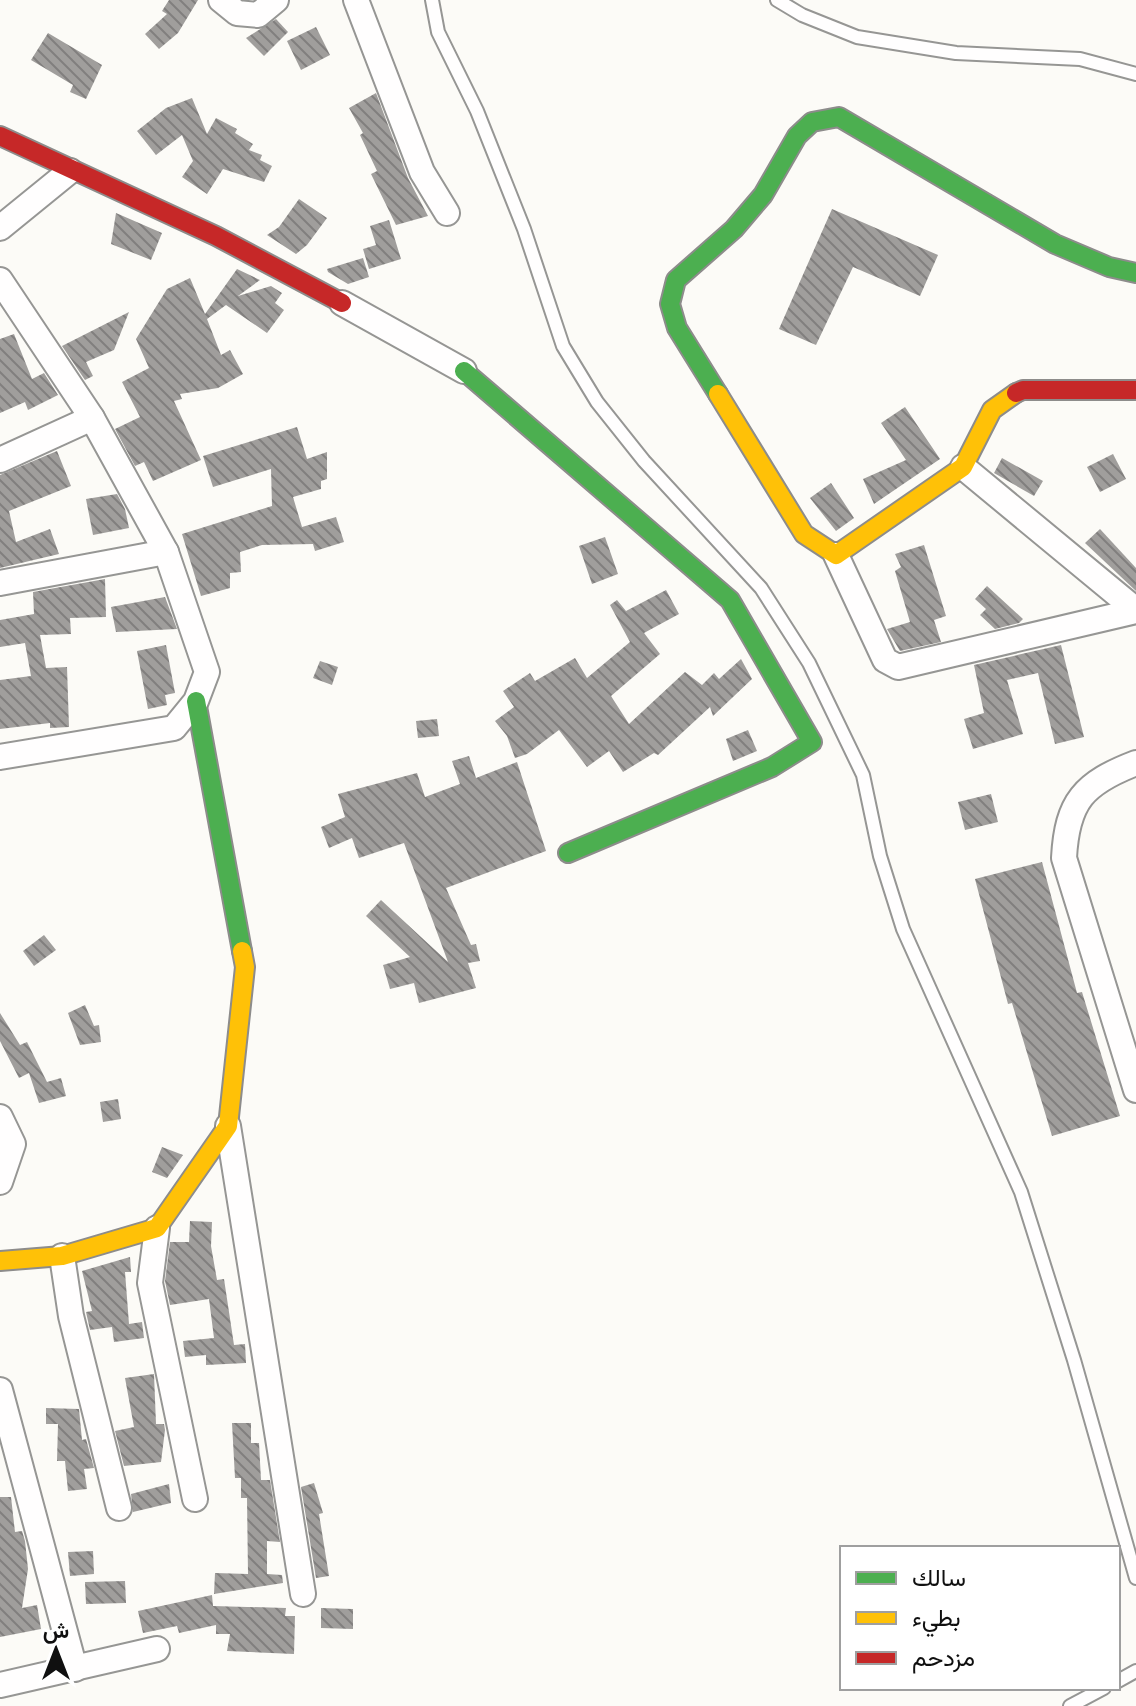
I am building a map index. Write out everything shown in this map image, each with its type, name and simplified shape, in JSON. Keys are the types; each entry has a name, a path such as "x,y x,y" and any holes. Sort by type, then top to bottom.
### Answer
{"street":[{"path":"221,0 237,13 258,15 276,0"},
{"path":"356,0 422,172 447,213"},
{"path":"1136,273 1109,267 1055,244 839,117 812,122 797,136 763,195 734,229 676,280 670,304 677,328 804,534 836,555 885,660 898,667 1136,611"},
{"path":"0,136 297,276 464,371 730,600 812,742 772,767 568,853"},
{"path":"0,228 70,171"},
{"path":"0,280 92,418 166,552 207,672 196,701 174,728 0,757"},
{"path":"836,555 963,467 992,410 1014,394 1023,390 1136,390"},
{"path":"0,460 92,418"},
{"path":"963,467 1136,611"},
{"path":"0,583 166,552"},
{"path":"196,701 245,967 228,1126 303,1594"},
{"path":"1136,763 1101,776 1080,797 1066,829 1064,858 1136,1090"},
{"path":"0,1117 13,1144 0,1182"},
{"path":"195,1499 150,1283 157,1228 228,1126"},
{"path":"0,1261 62,1256 157,1228"},
{"path":"62,1256 71,1316 119,1508"},
{"path":"0,1390 75,1669"},
{"path":"0,1685 157,1649"}],"lane":[{"path":"432,0 438,32 477,111 524,229 563,346 597,402 644,461 761,588 809,663 863,775 880,856 903,929 1021,1192 1074,1360 1136,1578"},
{"path":"777,0 802,15 857,37 956,53 1080,59 1136,74"},
{"path":"1070,1706 1100,1690"}],"building":[{"path":"169,0 198,0 178,33 159,49 145,34 167,14 162,11"},
{"path":"276,19 288,32 264,56 246,38"},
{"path":"316,27 330,55 301,70 287,41"},
{"path":"48,33 102,65 86,99 70,92 73,85 31,60"},
{"path":"376,93 408,178 428,216 396,225 371,174 377,171 360,135 363,133 349,108"},
{"path":"192,98 207,134 216,118 237,129 235,133 253,144 249,150 262,155 260,160 272,166 264,182 223,169 207,194 182,177 193,161 182,135 156,155 137,131 166,108"},
{"path":"299,199 327,218 307,245 296,254 267,235 279,227"},
{"path":"832,209 938,255 920,296 853,267 816,345 779,329"},
{"path":"116,213 162,233 151,260 111,244"},
{"path":"389,220 401,259 369,269 363,249 376,245 370,226"},
{"path":"363,258 369,277 348,284 328,272 327,269"},
{"path":"237,269 260,280 238,296 271,286 282,293 275,303 284,310 267,333 226,305 207,319 221,355 230,350 243,374 218,388 180,394 182,399 174,401 201,460 153,481 144,462 135,466 115,429 140,417 122,382 149,368 136,339 167,289 190,278 205,314"},
{"path":"129,312 114,350 86,362 93,376 85,380 62,346"},
{"path":"14,334 32,379 44,373 58,395 28,410 25,402 0,413 0,339"},
{"path":"905,407 940,459 874,504 863,479 906,460 881,423"},
{"path":"297,427 307,459 327,452 327,479 321,481 321,489 293,497 302,527 336,517 344,542 315,551 313,544 262,545 240,552 241,572 230,573 230,588 201,596 182,534 272,506 271,469 213,487 203,456"},
{"path":"57,451 71,486 9,511 16,542 50,529 59,554 0,568 0,475"},
{"path":"1113,454 1126,479 1100,492 1087,467"},
{"path":"1002,458 1043,481 1034,496 994,473"},
{"path":"831,483 854,518 836,531 810,498"},
{"path":"117,494 125,509 129,528 93,535 86,499"},
{"path":"1100,529 1136,568 1136,591 1085,543"},
{"path":"605,537 618,574 592,584 579,546"},
{"path":"924,545 946,616 934,620 941,642 900,651 887,629 910,622 895,571 901,567 895,554"},
{"path":"105,579 106,617 70,618 71,634 40,635 46,668 67,667 69,727 50,728 50,723 0,729 0,680 31,676 25,643 0,647 0,620 34,614 33,592"},
{"path":"987,586 1023,619 1019,623 995,629 980,615 986,609 975,599"},
{"path":"666,590 679,614 644,633 660,654 611,696 629,724 685,672 702,685 714,673 719,679 741,659 752,679 713,716 710,707 658,755 654,753 623,772 609,751 587,767 559,730 527,754 515,758 507,736 495,721 514,707 503,691 530,673 535,681 575,658 587,678 630,642 610,605 617,600 626,611"},
{"path":"165,597 177,629 116,632 111,607"},
{"path":"166,645 175,693 165,695 167,705 148,709 137,651"},
{"path":"1061,645 1084,737 1055,744 1038,673 1007,680 1023,734 973,749 964,719 984,713 974,665"},
{"path":"320,661 338,667 332,685 313,678"},
{"path":"437,719 439,736 418,738 416,721"},
{"path":"748,730 757,751 733,761 726,739"},
{"path":"469,756 476,778 517,762 546,851 446,888 471,945 476,944 480,961 468,963 476,988 419,1003 414,983 390,989 383,965 410,957 366,916 381,900 448,962 404,843 359,858 352,838 329,848 321,827 345,817 338,794 417,773 425,797 460,784 452,761"},
{"path":"991,794 998,822 965,830 958,802"},
{"path":"1042,862 1077,993 1082,992 1120,1116 1052,1136 1012,1003 1008,1004 975,879"},
{"path":"44,935 56,950 34,966 23,951"},
{"path":"85,1005 94,1026 99,1025 101,1042 80,1045 68,1013"},
{"path":"0,1013 20,1045 27,1042 47,1082 61,1078 66,1096 39,1103 29,1073 19,1078 0,1041"},
{"path":"118,1099 121,1119 103,1122 100,1102"},
{"path":"162,1147 183,1155 167,1178 152,1172"},
{"path":"190,1221 212,1222 211,1246 217,1280 224,1279 234,1345 245,1344 246,1363 206,1365 206,1355 185,1357 183,1341 214,1338 209,1299 170,1305 165,1281 170,1242 189,1242"},
{"path":"130,1257 131,1272 125,1272 129,1324 142,1322 144,1338 114,1342 112,1327 90,1330 86,1312 92,1311 82,1271"},
{"path":"154,1374 156,1424 164,1424 165,1430 161,1462 124,1466 115,1431 134,1427 125,1378"},
{"path":"46,1408 79,1409 82,1440 86,1439 94,1468 84,1469 87,1489 68,1491 65,1461 57,1461 58,1424 46,1424"},
{"path":"232,1423 251,1423 251,1443 259,1443 261,1480 270,1480 280,1542 267,1541 267,1574 282,1575 283,1583 214,1594 215,1573 248,1574 247,1498 241,1498 241,1478 235,1478"},
{"path":"314,1483 323,1513 319,1514 329,1576 316,1578 301,1487"},
{"path":"169,1484 171,1503 133,1512 131,1494"},
{"path":"0,1497 11,1497 15,1532 22,1531 25,1541 28,1569 22,1608 37,1605 41,1629 0,1637"},
{"path":"93,1551 94,1574 70,1576 68,1552"},
{"path":"125,1581 126,1603 86,1604 85,1582"},
{"path":"212,1595 213,1606 286,1608 285,1616 295,1616 294,1654 227,1651 230,1634 216,1634 216,1625 179,1633 177,1626 143,1633 138,1611"},
{"path":"321,1608 353,1609 353,1629 321,1628"}],"traffic: fast":[{"path":"718,394 677,328 670,304 676,280 734,229 763,195 797,136 812,122 839,117 1055,244 1109,267 1136,273"},
{"path":"464,371 730,600 812,742 772,767 568,853"},
{"path":"196,701 242,951"}],"traffic: slow":[{"path":"718,394 804,534 836,555 963,467 992,410 1016,393"},
{"path":"0,1261 62,1256 157,1228 228,1126 245,967 242,951"}],"traffic: jam":[{"path":"0,136 216,236 342,303"},
{"path":"1016,393 1023,390 1136,390"}]}
